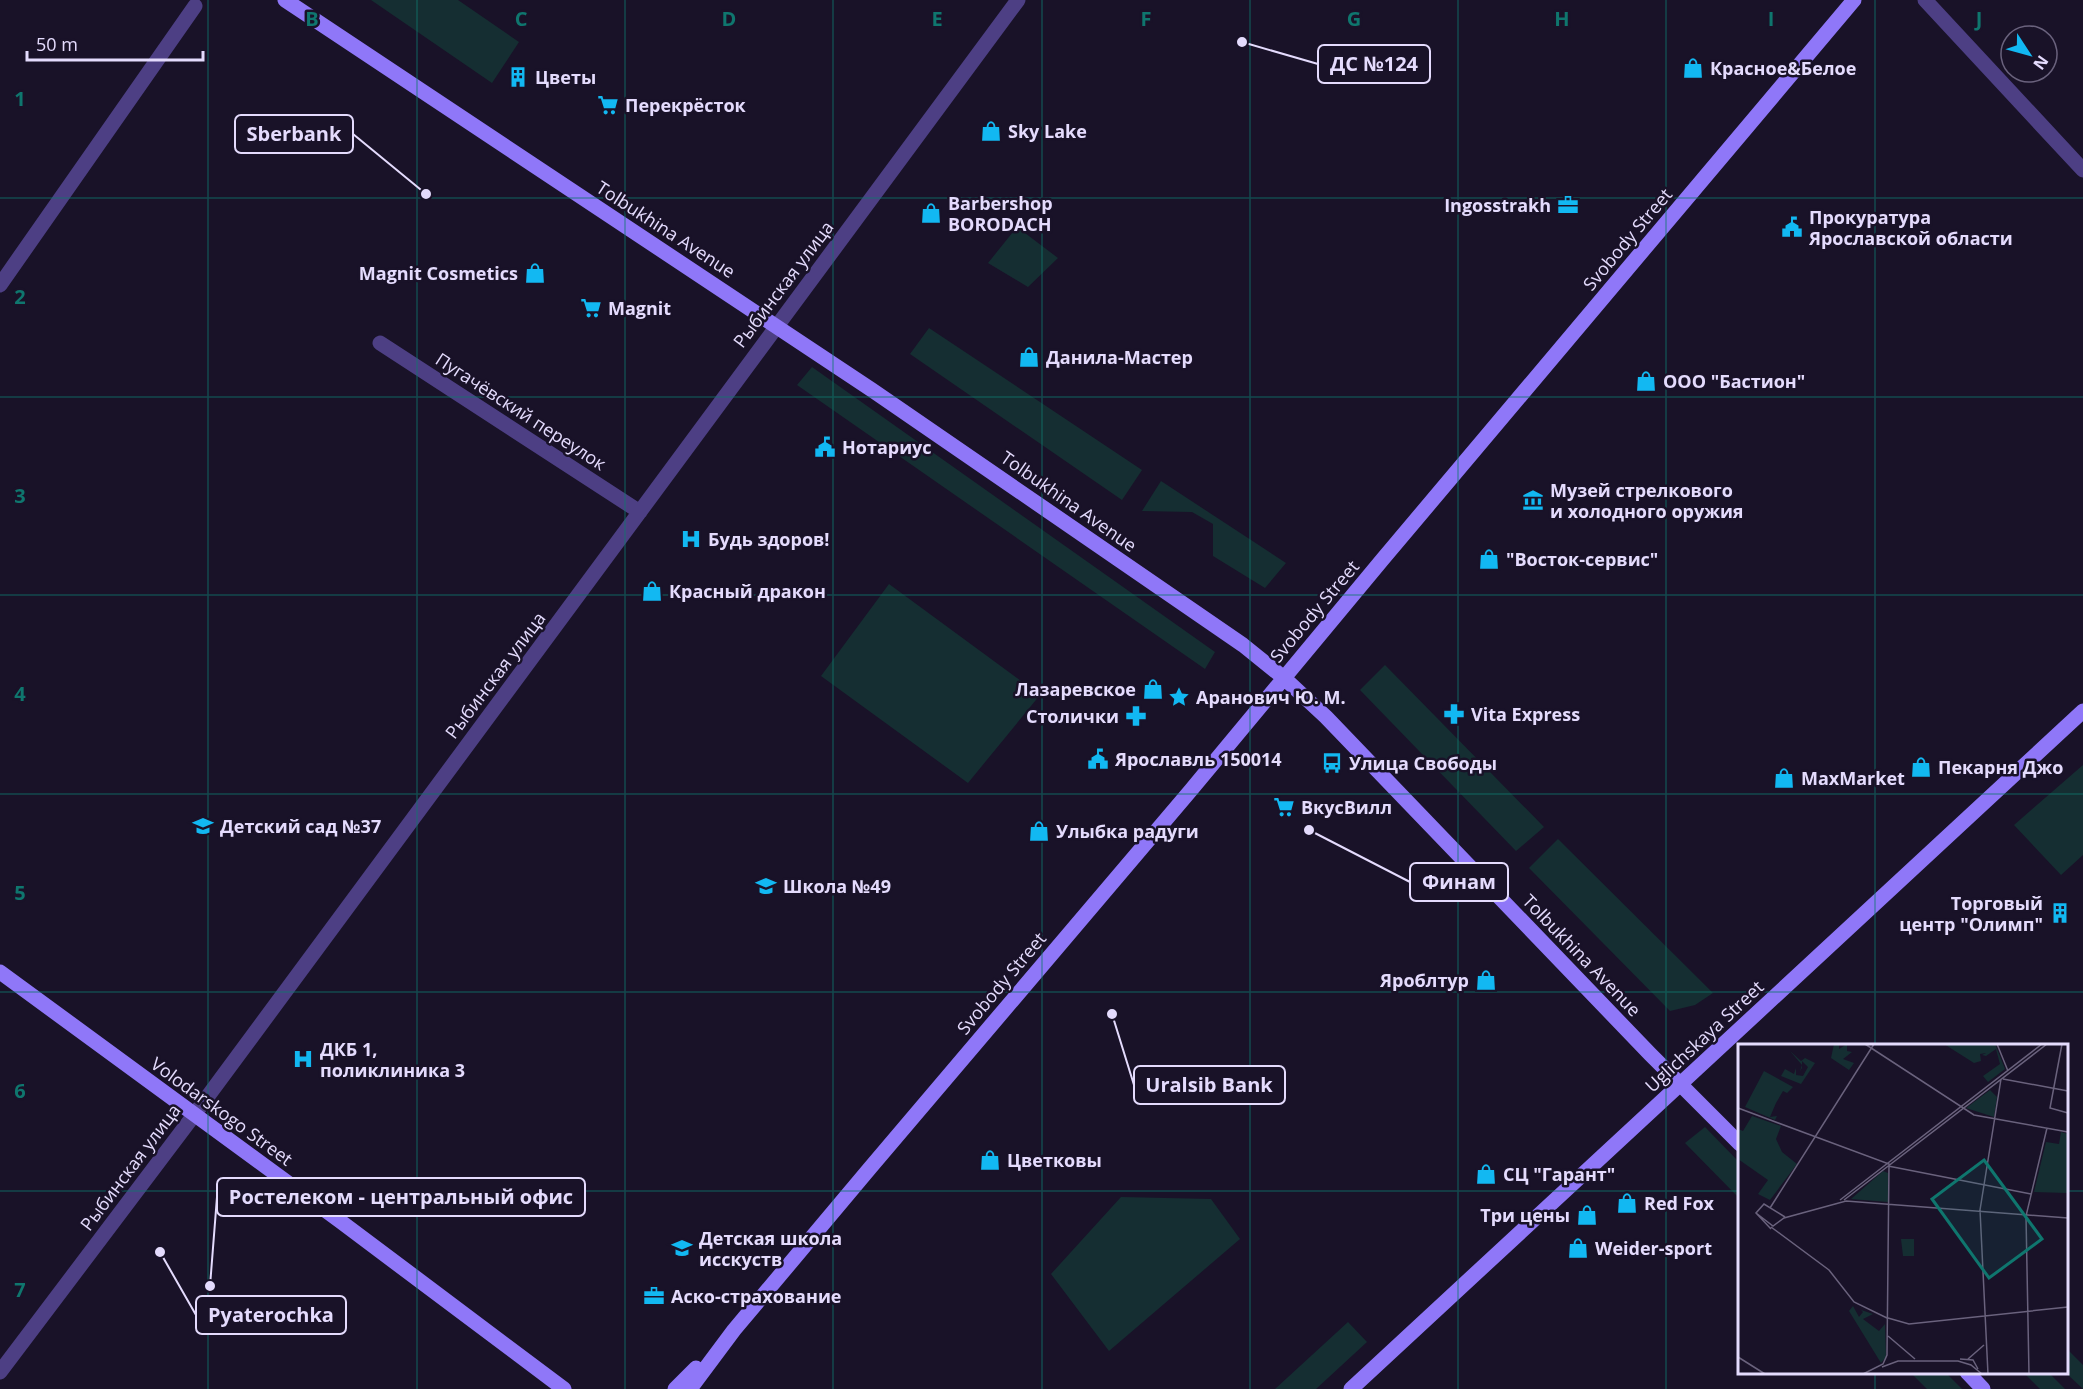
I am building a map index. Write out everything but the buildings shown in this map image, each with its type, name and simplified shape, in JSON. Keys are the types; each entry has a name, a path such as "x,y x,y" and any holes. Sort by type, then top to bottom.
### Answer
{"main road":[{"name":"Tolbukhina Avenue","path":"285,0 777,326 1163,590 1242,645 1284,678 1326,717 1738,1142"},
{"name":"Svobody Street","path":"690,1389 734,1330 1854,0"},
{"name":"Uglichskaya Street","path":"1351,1389 2083,711"},
{"name":"Volodarskogo Street","path":"0,972 348,1227 564,1389"},
{"name":"Svobody Street","path":"675,1389 734,1330"},
{"path":"1969,1374 1983,1389"}],"street":[{"name":"Рыбинская улица","path":"0,1372 194,1115 1018,0"},
{"path":"1925,0 2083,170"},
{"path":"0,285 195,6"},
{"name":"Пугачёвский переулок","path":"380,343 640,512"}],"green space":[{"path":"371,0 458,0 519,42 492,83"},
{"path":"1017,227 1058,258 1028,287 988,263"},
{"path":"929,328 1142,470 1122,500 910,354"},
{"path":"812,367 1215,652 1205,669 797,385"},
{"path":"1161,481 1286,563 1265,588 1213,556 1213,524 1192,512 1142,511"},
{"path":"889,584 1040,695 968,783 821,676"},
{"path":"1385,665 1544,827 1516,851 1360,690"},
{"path":"2083,765 2083,855 2061,875 2014,825"},
{"path":"1558,839 1713,993 1695,1005 1670,1011 1529,868"},
{"path":"1705,1127 1738,1161 1738,1197 1685,1143"},
{"path":"1121,1197 1211,1199 1240,1239 1109,1351 1051,1274"},
{"path":"1348,1322 1367,1342 1316,1389 1275,1389"},
{"path":"2068,1350 2083,1365 2083,1389 2067,1374"},
{"path":"1912,1374 1947,1374 1962,1389 1927,1389"},
{"path":"2025,1374 2050,1374 2065,1389 2040,1389"}],"place":[{"name":"ДС №124","path":"1242,42"},
{"name":"Красное&Белое","path":"1693,68"},
{"name":"Цветы","path":"518,77"},
{"name":"Перекрёсток","path":"608,105"},
{"name":"Sky Lake","path":"991,131"},
{"name":"Sberbank","path":"426,194"},
{"name":"Ingosstrakh","path":"1568,205"},
{"name":"Barbershop BORODACH","path":"931,213"},
{"name":"Прокуратура Ярославской области","path":"1792,227"},
{"name":"Magnit Cosmetics","path":"535,273"},
{"name":"Magnit","path":"591,308"},
{"name":"Данила-Мастер","path":"1029,357"},
{"name":"ООО \"Бастион\"","path":"1646,381"},
{"name":"Нотариус","path":"825,447"},
{"name":"Музей стрелкового и холодного оружия","path":"1533,500"},
{"name":"Будь здоров!","path":"691,539"},
{"name":"\"Восток-сервис\"","path":"1489,559"},
{"name":"Красный дракон","path":"652,591"},
{"name":"Лазаревское","path":"1153,689"},
{"name":"Аранович Ю. М.","path":"1179,697"},
{"name":"Vita Express","path":"1454,714"},
{"name":"Столички","path":"1136,716"},
{"name":"Ярославль 150014","path":"1098,759"},
{"name":"Улица Свободы","path":"1332,763"},
{"name":"Пекарня Джо","path":"1921,767"},
{"name":"MaxMarket","path":"1784,778"},
{"name":"ВкусВилл","path":"1284,807"},
{"name":"Детский сад №37","path":"203,826"},
{"name":"Финам","path":"1309,830"},
{"name":"Улыбка радуги","path":"1039,831"},
{"name":"Школа №49","path":"766,886"},
{"name":"Торговый центр \"Олимп\"","path":"2060,913"},
{"name":"Яроблтур","path":"1486,980"},
{"name":"Uralsib Bank","path":"1112,1014"},
{"name":"ДКБ 1, поликлиника 3","path":"303,1059"},
{"name":"Цветковы","path":"990,1160"},
{"name":"СЦ \"Гарант\"","path":"1486,1174"},
{"name":"Red Fox","path":"1627,1203"},
{"name":"Три цены","path":"1587,1215"},
{"name":"Детская школа исскуств","path":"682,1248"},
{"name":"Weider-sport","path":"1578,1248"},
{"name":"Pyaterochka","path":"160,1252"},
{"name":"Ростелеком - центральный офис","path":"210,1286"},
{"name":"Аско-страхование","path":"654,1296"}]}
